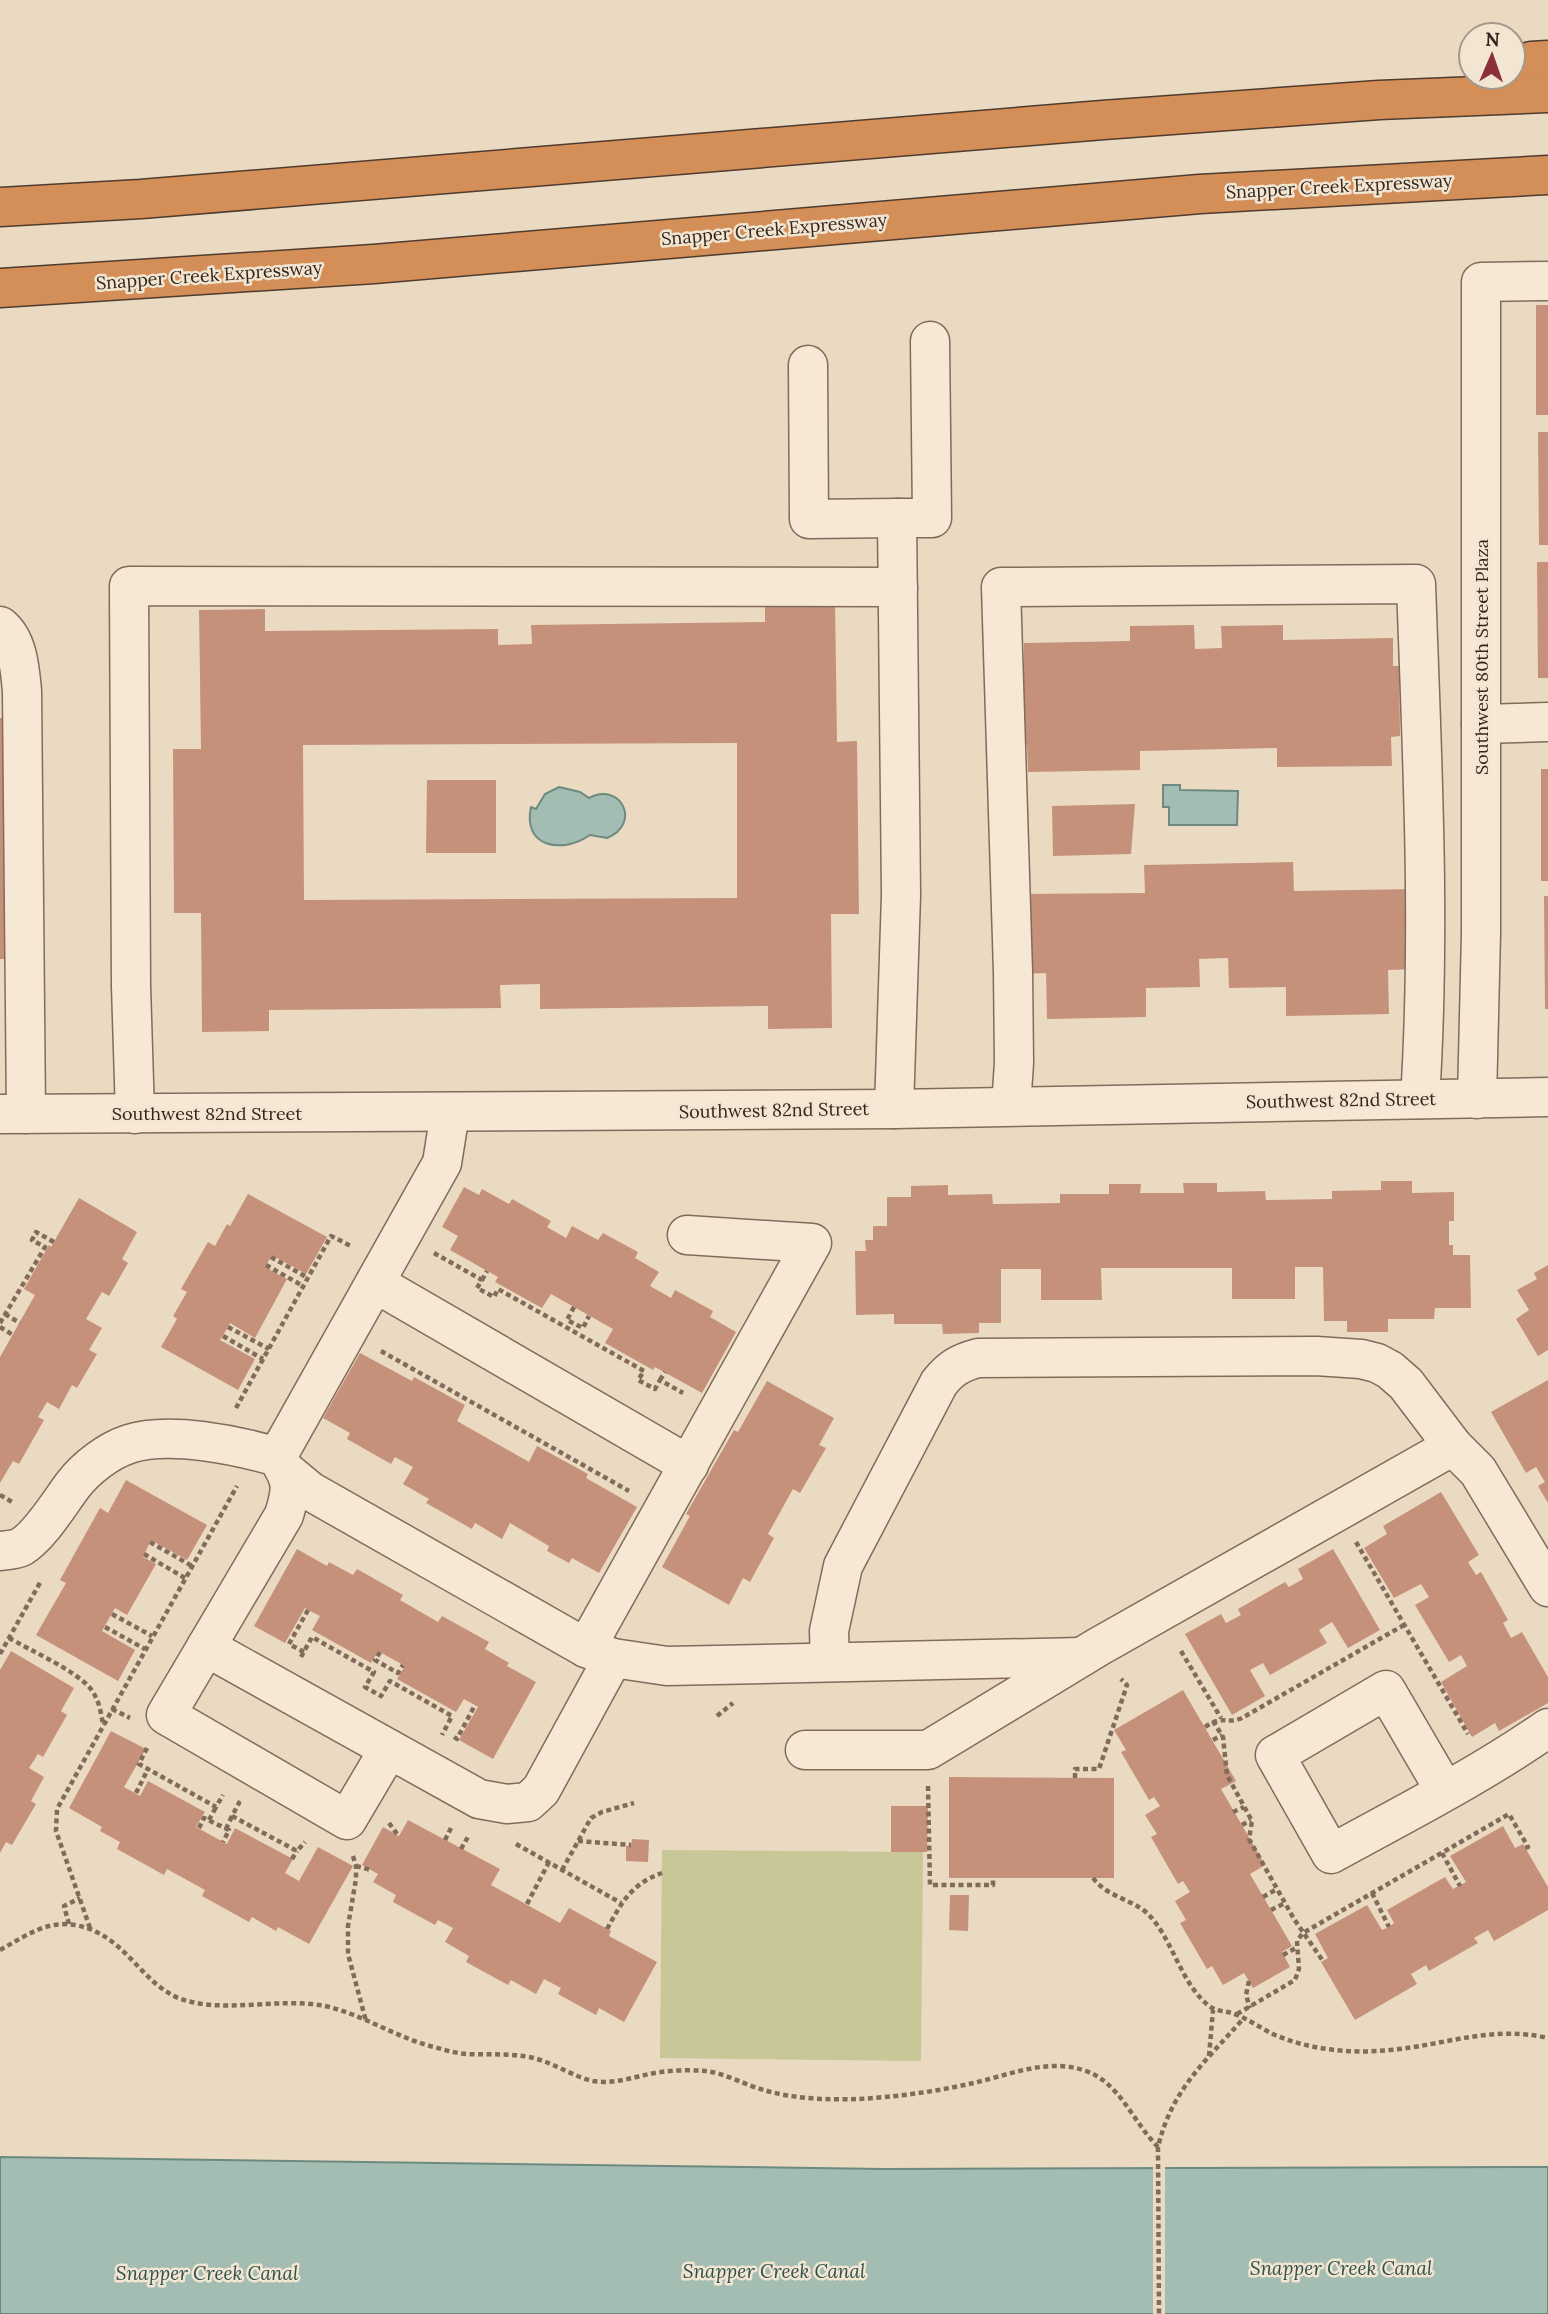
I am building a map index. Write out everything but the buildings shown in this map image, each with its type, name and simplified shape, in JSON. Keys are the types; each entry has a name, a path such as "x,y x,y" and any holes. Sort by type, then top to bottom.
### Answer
{"highway":[{"path":"1527,63 1548,60"},
{"path":"1452,96 1464,91"},
{"path":"0,206 155,198 1144,117 1452,96 1548,93"},
{"name":"Snapper Creek Expressway","path":"0,288 374,264 1200,194 1548,175"}],"street":[{"name":"Southwest 80th Street Plaza","path":"1477,1099 1481,933 1481,282 1548,281"},
{"path":"808,365 809,519 932,518 930,341"},
{"path":"894,1109 901,895 897,519"},
{"path":"1011,1106 1014,1063 1013,972 1001,587 1416,584 1426,876 1425,995 1420,1098"},
{"path":"135,1114 129,586 898,587"},
{"path":"0,626 12,643 20,665 22,691 13,1114"},
{"path":"1481,724 1548,722"},
{"name":"Southwest 82nd Street","path":"13,1114 894,1109 1548,1097"},
{"path":"389,1749 348,1820 166,1715 284,1515 291,1490 282,1464 375,1283 442,1163 450,1112"},
{"path":"206,1647 479,1799 507,1804 528,1802 541,1790 600,1653 689,1465 812,1243 687,1236"},
{"path":"375,1283 689,1465"},
{"path":"830,1662 830,1631 843,1566 939,1383 948,1371 961,1362 978,1358 1316,1356 1360,1359 1390,1370 1406,1384 1453,1446 1478,1471 1548,1587"},
{"path":"0,1551 21,1547 44,1525 75,1482 109,1453 130,1443 159,1440 205,1442 244,1447 282,1464 310,1491 600,1653 667,1665 1081,1657"},
{"path":"805,1750 928,1750 1081,1657 1453,1446"},
{"path":"1445,1791 1386,1690 1275,1755 1331,1854 1445,1791 1510,1754 1548,1728"}],"path":[{"path":"13,1335 0,1325 45,1247 32,1240 36,1232 54,1242"},
{"path":"244,1416 234,1410 331,1236 353,1247"},
{"path":"427,1249 482,1280"},
{"path":"271,1257 308,1278"},
{"path":"266,1265 303,1286"},
{"path":"487,1271 477,1288 494,1297 499,1287 571,1330 645,1368 638,1380 655,1389 665,1372"},
{"path":"574,1307 567,1320 583,1328 589,1316"},
{"path":"5,1314 20,1323"},
{"path":"571,1330 574,1324"},
{"path":"228,1326 269,1349"},
{"path":"223,1336 263,1359"},
{"path":"376,1349 634,1494"},
{"path":"660,1380 690,1397"},
{"path":"1365,1535 1355,1541 1474,1744"},
{"path":"150,1542 192,1566"},
{"path":"144,1554 185,1578"},
{"path":"0,1654 42,1579"},
{"path":"304,1652 289,1644 308,1609"},
{"path":"112,1614 152,1636"},
{"path":"1205,1727 1221,1718 1236,1721 1242,1718 1404,1625"},
{"path":"105,1627 145,1649"},
{"path":"299,1661 312,1637 374,1672"},
{"path":"9,1638 89,1687 99,1704 103,1725"},
{"path":"1181,1651 1221,1718"},
{"path":"380,1652 375,1660 396,1671"},
{"path":"379,1662 365,1686 382,1696 402,1664"},
{"path":"390,1681 452,1716"},
{"path":"1075,1778 1075,1769 1098,1769 1127,1685"},
{"path":"444,1732 457,1739 475,1706"},
{"path":"112,1709 140,1723"},
{"path":"1213,1721 1222,1735 1227,1775 1251,1820 1249,1839 1303,1933 1323,1961"},
{"path":"1213,1740 1222,1735"},
{"path":"150,1740 139,1764 216,1807"},
{"path":"136,1793 148,1769"},
{"path":"928,1784 930,1885"},
{"path":"209,1820 222,1794 239,1803 226,1829"},
{"path":"562,1870 591,1818 634,1803"},
{"path":"1233,1812 1244,1807"},
{"path":"1237,2014 1295,1980 1299,1969 1296,1948 1299,1936 1303,1933 1509,1814 1528,1847 1525,1848"},
{"path":"232,1816 297,1851"},
{"path":"199,1828 204,1818 229,1830 223,1842"},
{"path":"1241,1825 1251,1820"},
{"path":"292,1859 303,1841 316,1846"},
{"path":"578,1841 631,1845"},
{"path":"345,1850 355,1858 356,1866 348,1926 348,1954 366,2021"},
{"path":"1442,1853 1460,1886"},
{"path":"527,1904 549,1862"},
{"path":"356,1866 371,1870"},
{"path":"607,1929 630,1892 662,1873"},
{"path":"923,1885 993,1885 993,1878"},
{"path":"1093,1878 1100,1887 1149,1914 1205,2003 1213,2009 1237,2014 1243,2020 1289,2040 1343,2051 1392,2050 1493,2033 1548,2038"},
{"path":"1263,1897 1277,1889"},
{"path":"1372,1893 1389,1927"},
{"path":"69,1924 64,1906 80,1898"},
{"path":"1270,1910 1285,1903"},
{"path":"0,1950 43,1927 69,1924 100,1934 129,1955 163,1991 184,2000 224,2004 312,2005 339,2010 396,2035 456,2053 529,2057 593,2081 622,2082 672,2071 709,2071 777,2094 855,2099 921,2093 1034,2068 1067,2066 1103,2080 1116,2092 1158,2147"},
{"path":"1283,1955 1296,1948"},
{"path":"1249,1981 1246,1995 1250,2008"},
{"path":"1209,2057 1212,2048 1213,2009"},
{"path":"1159,2314 1158,2147 1164,2124 1175,2099 1243,2020"}],"green space":[{"path":"662,1850 923,1852 921,2061 660,2058"}],"water":[{"path":"1163,785 1180,785 1180,790 1238,791 1237,825 1169,825 1169,807 1163,807"},
{"path":"559,787 580,792 589,798 600,794 618,799 625,815 618,832 607,838 590,835 579,841 557,845 547,844 539,839 530,821 531,807 536,809 545,794"},
{"name":"Snapper Creek Canal","path":"0,2157 884,2169 1548,2167 1548,2314 0,2314"}],"pier":[{"path":"1153,2165 1165,2165 1165,2314 1153,2314"}]}
